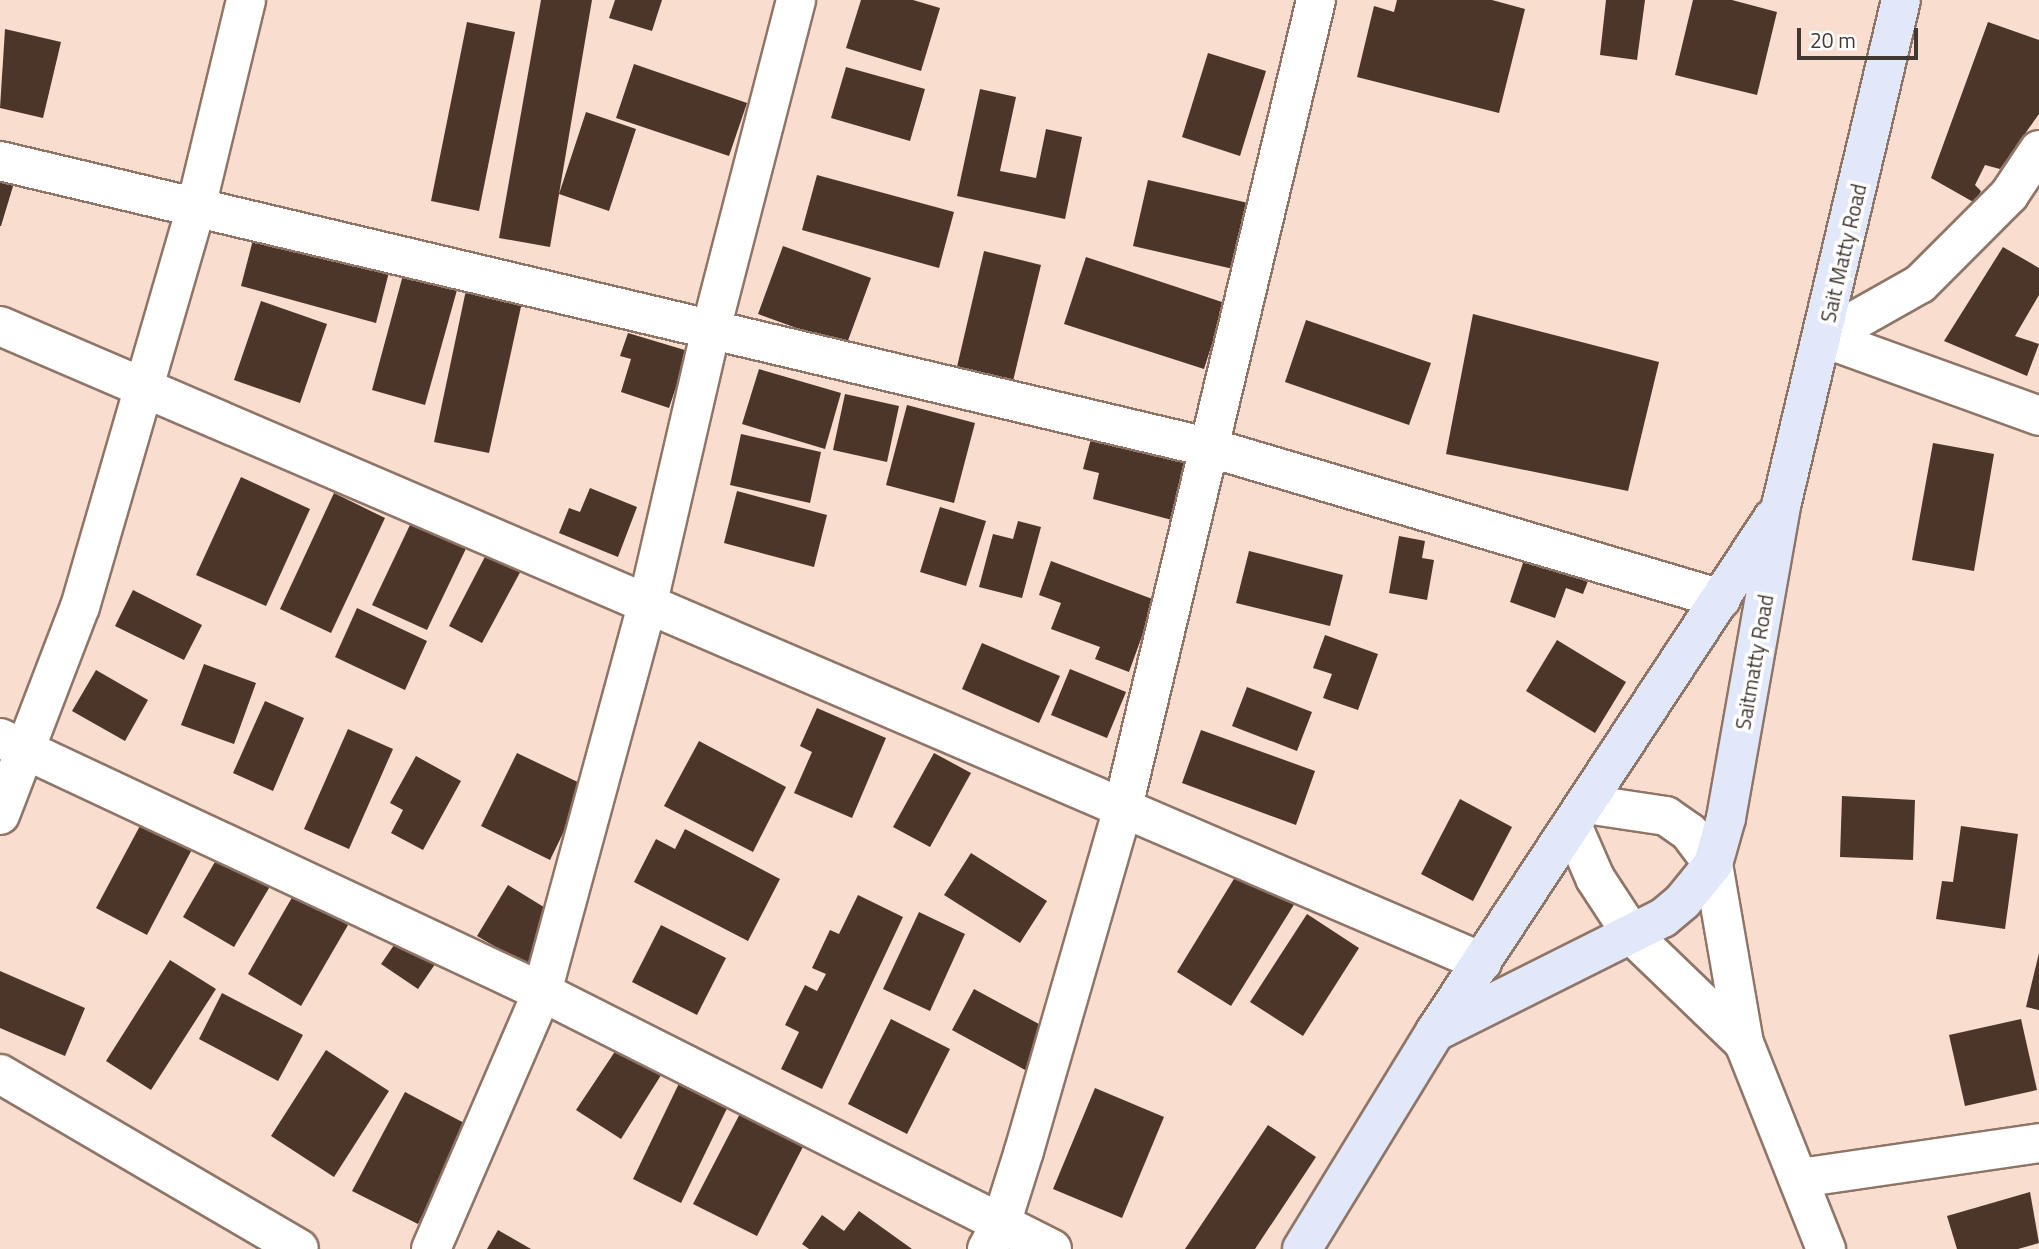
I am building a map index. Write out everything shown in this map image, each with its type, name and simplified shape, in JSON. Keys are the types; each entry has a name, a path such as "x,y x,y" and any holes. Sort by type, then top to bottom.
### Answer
{"street":[{"path":"0,815 13,744 80,607 196,207 246,0"},
{"path":"431,1249 542,992 648,602 711,329 796,0"},
{"path":"994,1237 1123,807 1316,0"},
{"name":"Sait Matty Road","path":"1781,506 1824,338 1900,0"},
{"path":"1824,338 1920,284 2009,195 2039,150"},
{"path":"0,161 1211,448 1721,599"},
{"path":"0,326 1482,962"},
{"path":"1824,338 2039,416"},
{"path":"1302,1249 1435,1032 1781,506"},
{"name":"Saitmatty Road","path":"1713,863 1726,818 1781,506"},
{"path":"13,744 542,992 994,1237 1052,1249"},
{"path":"1579,814 1666,816 1689,832 1713,863 1744,1043 1800,1178 1826,1249"},
{"path":"1579,814 1595,878 1633,936 1744,1043"},
{"path":"1435,1032 1633,936 1683,901 1713,863"},
{"path":"0,1074 299,1249"},
{"path":"1800,1178 2039,1143"}],"building":[{"path":"541,0 592,0 550,247 499,238"},
{"path":"615,0 662,0 652,31 609,18"},
{"path":"861,0 913,0 940,8 921,71 846,48"},
{"path":"1397,0 1492,0 1525,9 1499,113 1357,77 1374,6 1394,12"},
{"path":"1606,0 1645,0 1637,60 1600,55"},
{"path":"1693,0 1732,0 1777,12 1757,95 1675,75"},
{"path":"467,22 515,32 479,211 431,201"},
{"path":"1988,22 2039,40 2039,114 2000,169 1985,165 1975,185 1981,191 1975,203 1931,178"},
{"path":"5,29 61,42 43,118 0,108"},
{"path":"1208,53 1266,71 1240,156 1182,137"},
{"path":"634,64 747,103 729,156 616,118"},
{"path":"846,67 925,89 910,141 831,118"},
{"path":"980,89 1016,97 1000,171 1036,178 1046,129 1082,137 1065,219 957,196"},
{"path":"586,112 636,129 609,211 559,194"},
{"path":"0,168 17,173 1,226 0,226"},
{"path":"817,175 954,212 939,268 802,230"},
{"path":"1148,180 1257,205 1242,271 1133,246"},
{"path":"254,236 389,272 376,323 241,286"},
{"path":"783,246 871,278 846,346 758,314"},
{"path":"2003,247 2039,268 2039,295 2015,336 2039,344 2027,376 1944,341"},
{"path":"984,251 1041,265 1013,381 957,367"},
{"path":"1086,257 1225,303 1204,369 1064,324"},
{"path":"403,275 457,290 425,405 372,390"},
{"path":"466,290 522,302 489,453 434,442"},
{"path":"261,301 327,324 300,403 234,380"},
{"path":"1473,314 1659,362 1628,491 1446,454"},
{"path":"1306,320 1431,363 1409,425 1285,382"},
{"path":"628,333 688,351 669,408 621,392 631,359 620,356"},
{"path":"759,369 841,393 825,449 742,424"},
{"path":"845,394 899,406 887,462 833,450"},
{"path":"907,405 975,423 954,503 886,485"},
{"path":"741,434 821,452 810,503 730,485"},
{"path":"1092,435 1203,464 1187,524 1093,499 1099,473 1083,469"},
{"path":"1933,443 1994,454 1974,571 1912,560"},
{"path":"241,477 310,509 266,606 196,575"},
{"path":"590,488 637,507 618,557 559,533 569,508 580,512"},
{"path":"737,491 827,515 814,567 724,543"},
{"path":"334,493 385,518 331,633 280,609"},
{"path":"940,507 986,521 966,586 920,572"},
{"path":"418,508 473,534 427,630 372,605"},
{"path":"1018,521 1041,527 1022,598 979,587 993,534 1013,539"},
{"path":"1399,536 1425,541 1422,558 1434,560 1427,600 1389,593"},
{"path":"1529,545 1593,568 1583,594 1566,588 1555,618 1510,602"},
{"path":"490,547 524,565 482,643 449,626"},
{"path":"1249,551 1343,575 1330,626 1236,603"},
{"path":"1051,561 1155,600 1129,672 1095,659 1100,647 1051,629 1061,603 1039,595"},
{"path":"133,590 202,625 184,660 115,626"},
{"path":"357,608 427,641 405,690 335,657"},
{"path":"1325,635 1378,654 1358,710 1323,698 1332,674 1313,668"},
{"path":"1557,640 1626,682 1595,733 1526,691"},
{"path":"982,643 1060,676 1039,723 962,689"},
{"path":"204,664 256,683 234,744 181,725"},
{"path":"1070,669 1126,692 1107,738 1051,715"},
{"path":"96,670 148,700 125,741 72,711"},
{"path":"1247,687 1312,712 1297,751 1232,726"},
{"path":"265,701 304,718 273,791 233,773"},
{"path":"817,708 886,738 852,818 794,793 812,752 800,746"},
{"path":"348,729 393,749 349,849 304,829"},
{"path":"1201,730 1315,771 1296,825 1182,783"},
{"path":"699,741 786,787 753,852 664,806"},
{"path":"517,753 586,786 550,860 481,826"},
{"path":"934,753 971,773 930,847 893,827"},
{"path":"416,756 461,781 423,850 391,833 403,810 390,803"},
{"path":"1842,796 1915,800 1913,860 1840,857"},
{"path":"1460,799 1512,827 1473,901 1421,874"},
{"path":"149,809 199,836 147,935 96,908"},
{"path":"1961,826 2018,834 2005,929 1936,919 1942,881 1953,882"},
{"path":"685,829 780,879 748,941 634,882 656,839 675,849"},
{"path":"223,848 275,878 234,947 183,917"},
{"path":"971,853 1047,901 1020,943 944,895"},
{"path":"1240,869 1295,903 1231,1006 1177,972"},
{"path":"508,885 560,917 530,967 477,936"},
{"path":"294,894 348,925 301,1006 248,974"},
{"path":"858,895 903,917 822,1089 781,1069 799,1032 785,1025 805,985 817,991 826,974 812,968 830,930 839,934"},
{"path":"919,912 965,934 930,1011 883,989"},
{"path":"1307,914 1359,948 1303,1036 1250,1002"},
{"path":"661,925 726,958 697,1015 632,982"},
{"path":"403,932 440,957 418,989 381,964"},
{"path":"2039,953 2039,1010 2026,1007"},
{"path":"170,960 216,989 151,1090 106,1061"},
{"path":"0,971 85,1008 65,1056 0,1028"},
{"path":"974,989 1050,1030 1027,1071 952,1030"},
{"path":"222,993 303,1035 278,1081 199,1039"},
{"path":"891,1019 950,1049 907,1134 848,1104"},
{"path":"2021,1019 2037,1090 1965,1106 1949,1035"},
{"path":"620,1044 663,1072 621,1139 576,1110"},
{"path":"326,1050 389,1091 334,1177 271,1136"},
{"path":"684,1073 733,1096 681,1203 633,1179"},
{"path":"1095,1088 1164,1117 1122,1218 1053,1189"},
{"path":"405,1092 468,1125 418,1224 352,1191"},
{"path":"745,1104 808,1137 757,1236 693,1204"},
{"path":"1268,1125 1316,1157 1255,1249 1185,1249"},
{"path":"2030,1192 2039,1243 2018,1249 1957,1249 1947,1216"},
{"path":"859,1211 912,1249 809,1249 802,1244 822,1215 844,1231"},
{"path":"498,1230 531,1249 487,1249"}]}
